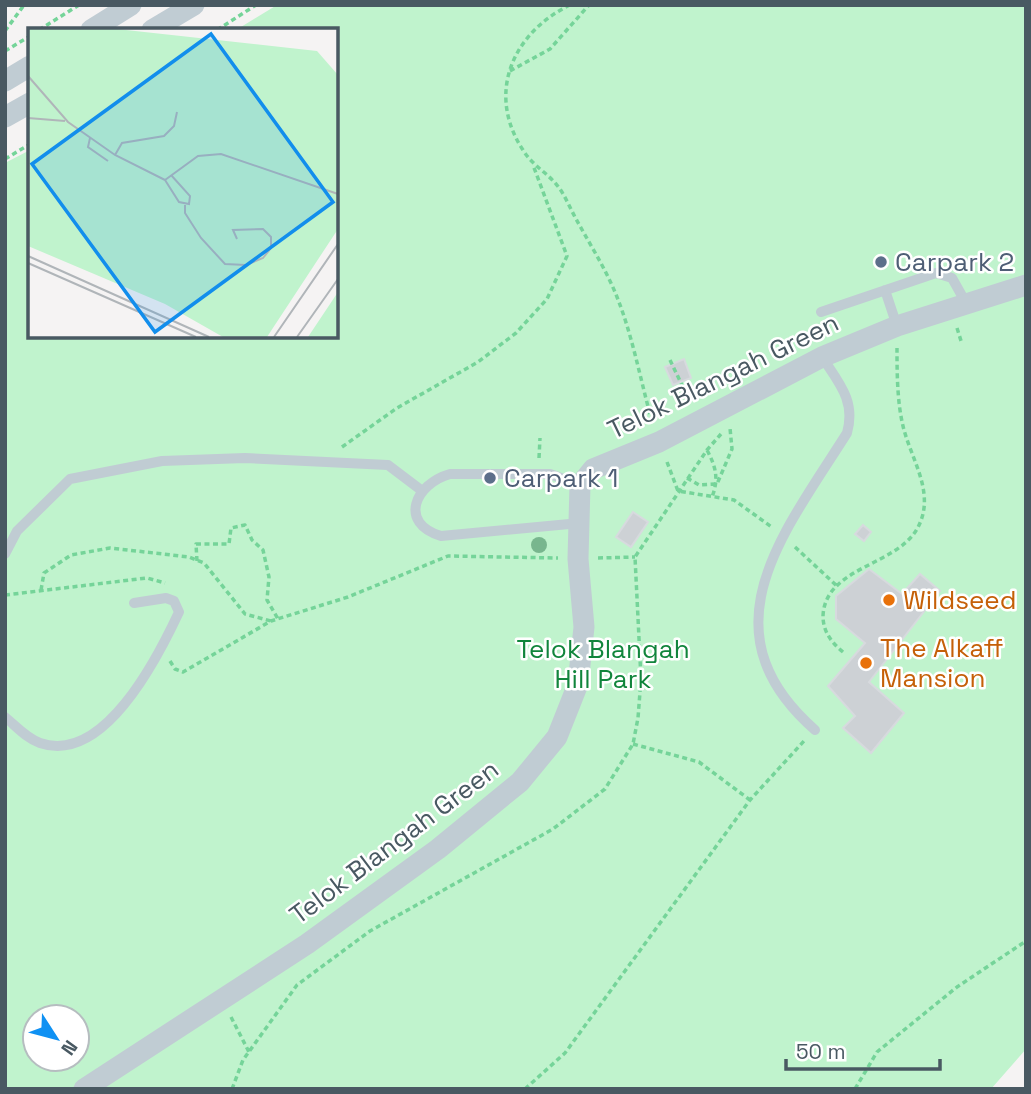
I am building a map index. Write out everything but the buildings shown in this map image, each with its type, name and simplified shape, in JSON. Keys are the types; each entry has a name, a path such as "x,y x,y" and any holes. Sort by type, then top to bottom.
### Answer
{"street":[{"path":"94,28 131,5"},
{"path":"155,28 194,5"},
{"path":"5,81 28,67"},
{"path":"5,117 28,104"},
{"name":"Telok Blangah Green","path":"84,1089 307,944 438,849 520,782 556,737 578,684 584,627 578,559 580,485 593,469 659,442 822,357 897,327 1026,285"}],"lane":[{"path":"821,313 936,273 952,278 958,284 966,303"},
{"path":"885,290 897,327"},
{"path":"815,730 789,707 769,677 758,644 757,609 782,535 847,433 851,421 847,394 822,357"},
{"path":"5,554 17,531 70,480 162,461 245,458 388,465 421,490"},
{"path":"580,485 550,474 450,474 437,478 421,490 417,499 418,519 432,533 441,536 580,523"},
{"path":"5,717 26,736 56,746 73,743 96,733 118,713 166,639 179,612 174,601 166,598 134,603"}],"path":[{"path":"5,31 24,5"},
{"path":"42,28 79,5"},
{"path":"220,28 256,5"},
{"path":"570,5 552,14 530,33 510,71 504,91 508,118 521,148 533,164 557,185 617,297 659,442 678,491"},
{"path":"510,71 550,49 589,5"},
{"path":"5,51 28,37"},
{"path":"5,159 28,145"},
{"path":"320,462 397,408 478,362 516,333 547,299 567,256 533,164"},
{"path":"843,652 826,633 824,608 828,596 860,569 896,552 909,541 924,511 925,494 903,426 897,374 897,327"},
{"path":"670,360 691,403"},
{"path":"172,654 169,662 183,672 271,621 348,597 448,556 578,559 635,557 707,450 730,426 732,449 712,497"},
{"path":"539,458 540,438"},
{"path":"707,450 715,464 717,484"},
{"path":"687,478 699,485 717,484"},
{"path":"678,491 734,500"},
{"path":"197,561 196,544 229,544 231,528 244,525 252,540 262,550 269,577 267,600 278,619"},
{"path":"41,590 44,573 71,555 110,548 204,563 245,614 271,621"},
{"path":"5,596 147,578 159,579 167,584"},
{"path":"525,1089 565,1052 750,800 815,730"},
{"path":"633,744 699,761 750,800"},
{"path":"855,1089 877,1052 957,987 1026,941"},
{"path":"234,1023 249,1052"}],"green space":[{"name":"Telok Blangah Hill Park","path":"277,5 1026,5 1026,1049 991,1089 5,1089 5,163 28,151 28,338 338,338 338,28 239,28"}],"place":[{"name":"Carpark 2","path":"881,262"},
{"name":"Carpark 1","path":"490,478"},
{"name":"Wildseed","path":"889,600"},
{"name":"The Alkaff Mansion","path":"866,663"}]}
